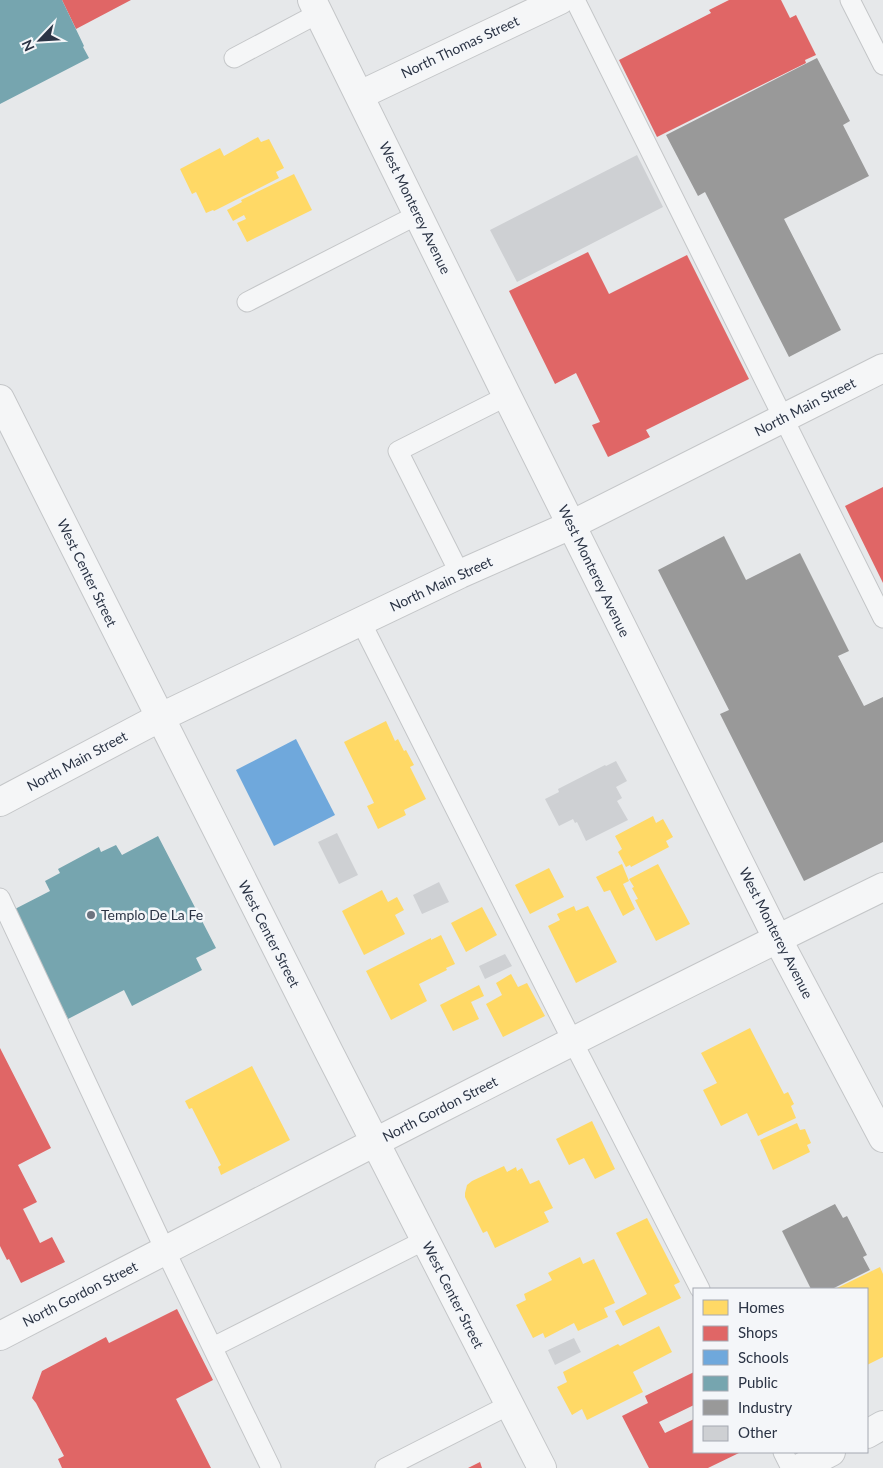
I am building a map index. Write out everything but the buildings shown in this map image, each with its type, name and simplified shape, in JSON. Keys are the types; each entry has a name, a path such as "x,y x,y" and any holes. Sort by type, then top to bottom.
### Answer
{"street":[{"name":"North Thomas Street","path":"360,95 560,0"},
{"name":"West Monterey Avenue","path":"316,7 571,525 778,938 883,1138"},
{"name":"North Main Street","path":"0,802 159,718 460,574 571,525 883,368"},
{"name":"West Center Street","path":"0,399 159,718 542,1468"},
{"name":"North Gordon Street","path":"0,1336 374,1142 883,887"},
{"path":"868,1433 883,1425"},
{"path":"800,1468 829,1453"}],"lane":[{"path":"575,0 883,618"},
{"path":"850,0 883,65"},
{"path":"234,58 316,7"},
{"path":"247,302 418,214"},
{"path":"460,574 398,451 507,396"},
{"path":"361,622 699,1288"},
{"path":"0,898 165,1250 271,1468"},
{"path":"213,1347 425,1240"},
{"path":"385,1468 509,1405"},
{"path":"784,1453 792,1468"}],"place":[{"name":"Templo De La Fe","path":"91,915"}]}
